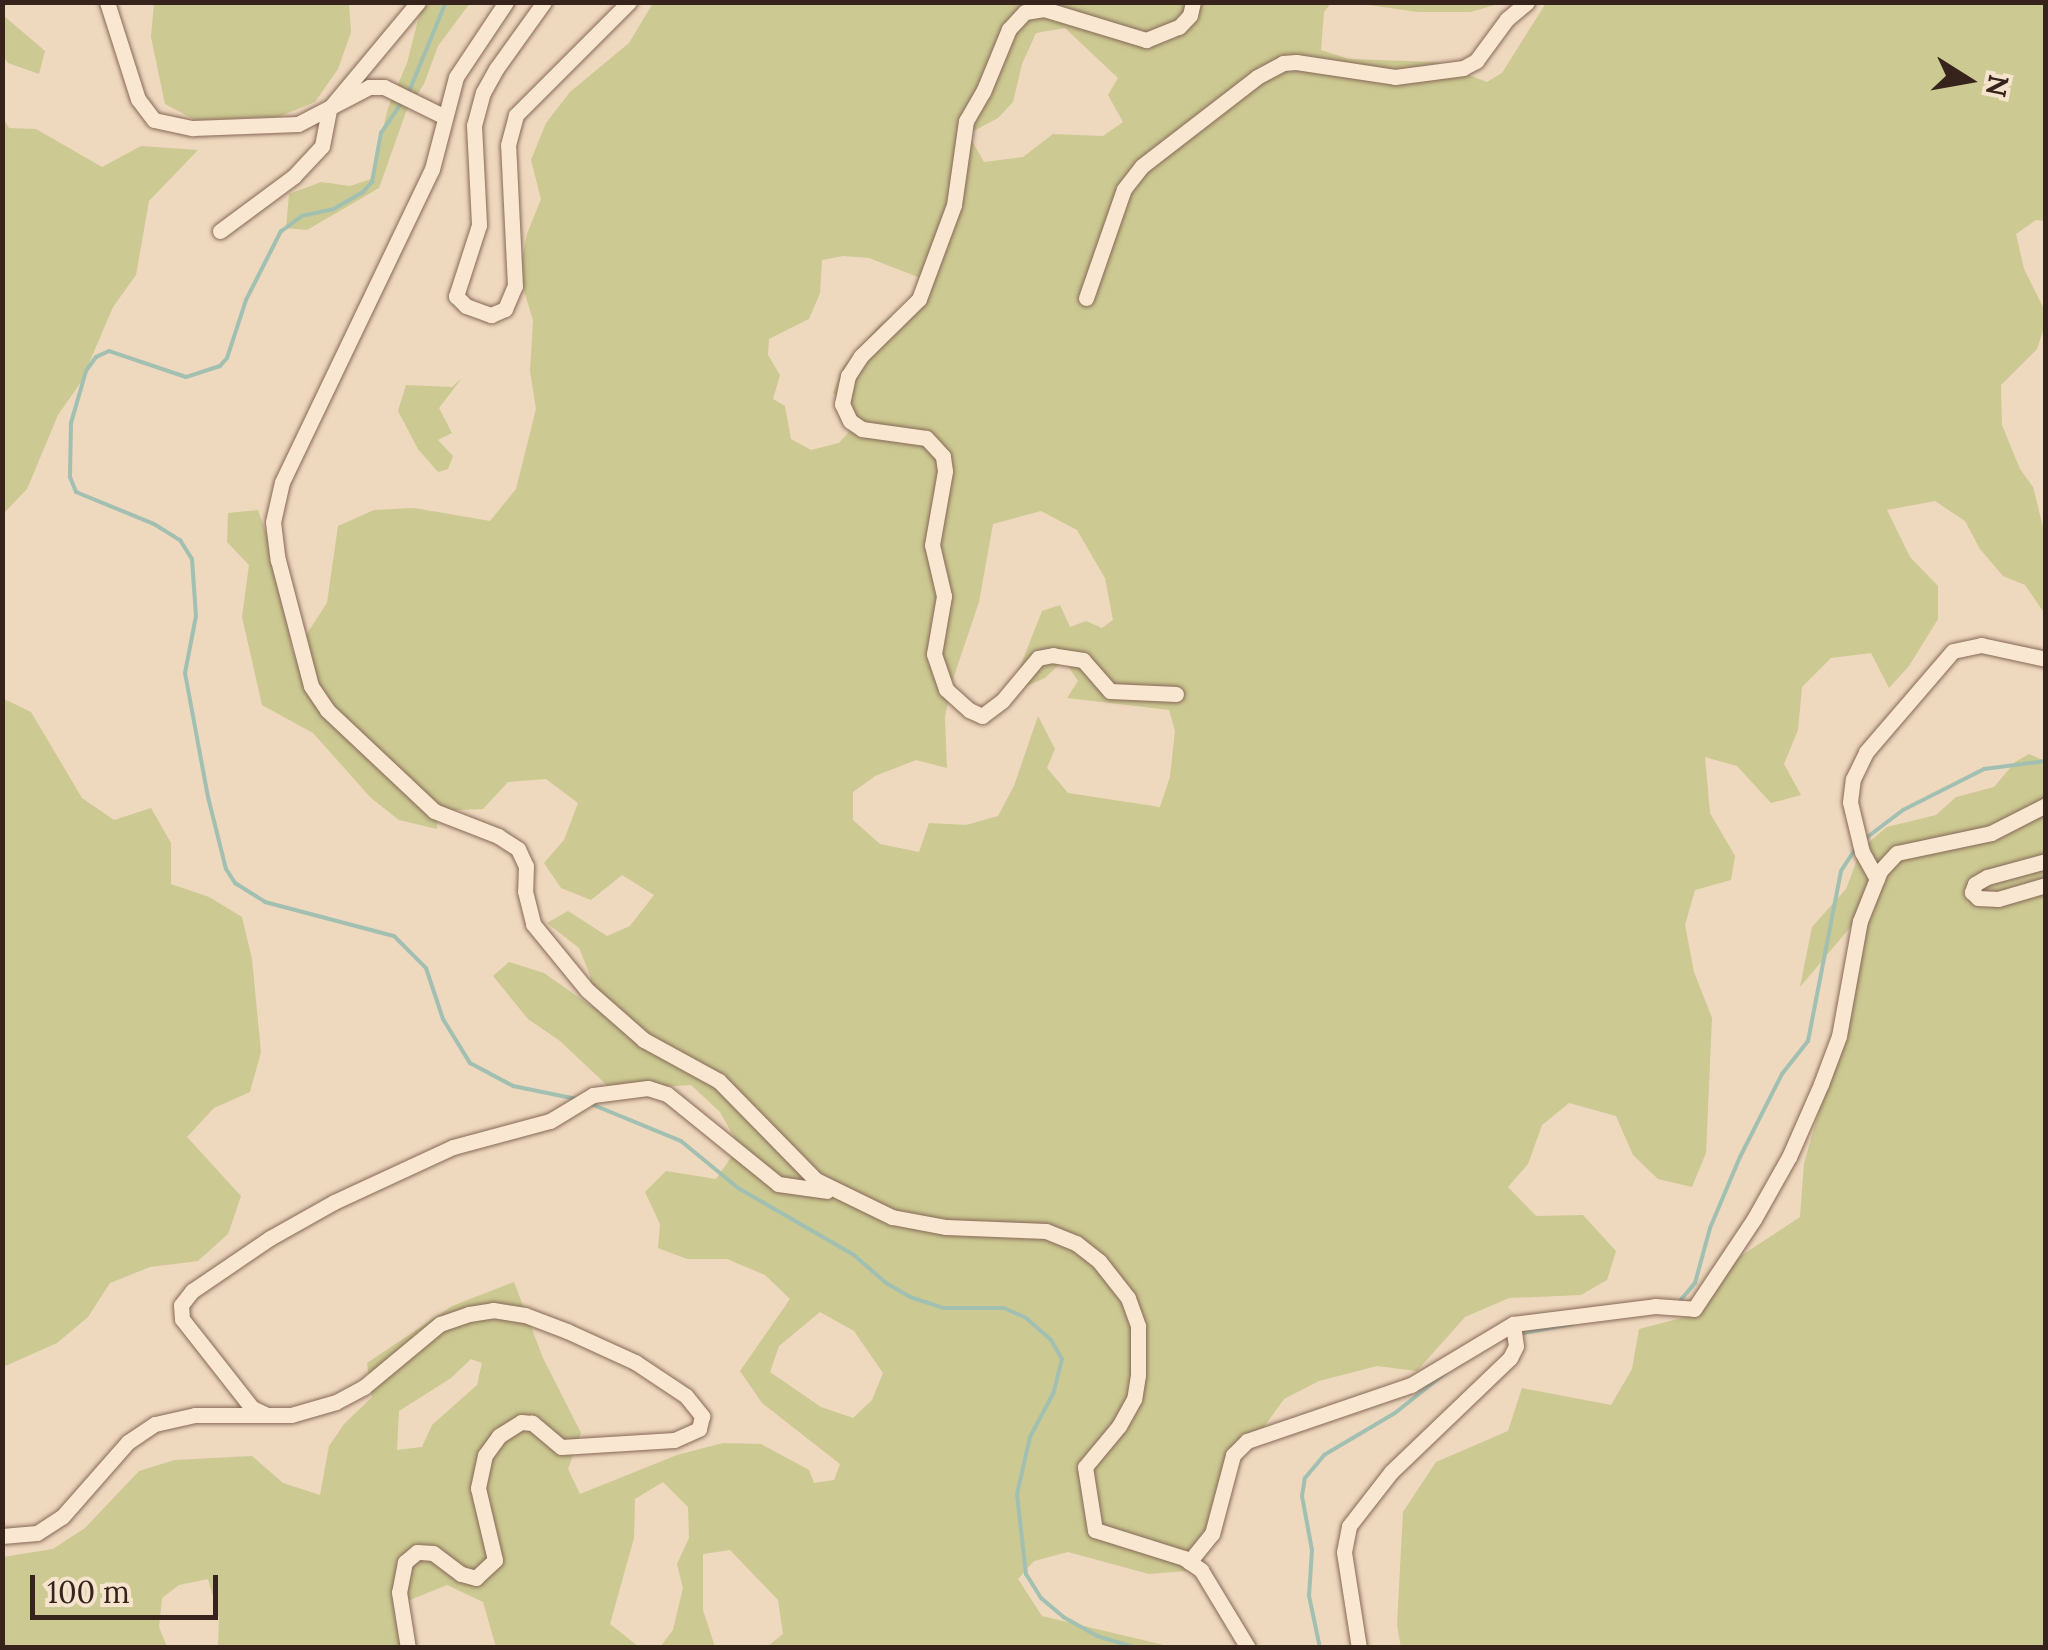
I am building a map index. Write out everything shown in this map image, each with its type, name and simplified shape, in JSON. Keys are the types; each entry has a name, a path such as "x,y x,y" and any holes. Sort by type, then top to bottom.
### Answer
{"street":[{"path":"107,2 138,99 154,120 193,128 298,124 356,91 384,88 440,115"},
{"path":"220,232 294,176 322,146 329,109 418,2"},
{"path":"488,2 490,22"},
{"path":"506,2 456,77 440,115 432,170 282,482 273,522 278,560 311,686 327,710 434,811 483,829 518,849 526,866 524,891 534,924 618,1021 719,1081 816,1180 892,1217 946,1227 1046,1231 1076,1243 1099,1260 1128,1298 1138,1326 1138,1374 1134,1399 1119,1426 1085,1467 1095,1530 1190,1562 1221,1597 1248,1648"},
{"path":"544,2 496,69 483,92 474,125 478,225 456,296 491,315 504,309 514,286 508,145 516,115 629,2"},
{"path":"1176,694 1110,691 1083,660 1053,655 1038,658 1002,701 982,716 969,710 946,689 934,654 944,596 932,545 944,470 942,456 926,438 862,429 850,421 842,404 848,376 861,356 919,299 954,205 966,121 983,92 1009,28 1025,12 1044,9 1146,40 1180,27 1190,15 1193,2"},
{"path":"1086,298 1119,200 1133,178 1258,77 1283,62 1395,77 1463,68 1476,61 1507,19 1526,2"},
{"path":"1877,879 1862,852 1850,802 1853,779 1866,752 1952,651 1981,644 2046,658"},
{"path":"1190,1562 1212,1534 1233,1455 1246,1441 1411,1385 1514,1324 1656,1306 1694,1309 1763,1204 1821,1084 1839,1036 1860,922 1877,879 1897,853 1991,833 2046,805"},
{"path":"2046,861 1987,877 1975,884 1972,892 1978,898 1998,899 2046,886"},
{"path":"269,1415 252,1408 182,1319 182,1305 192,1291 270,1238 334,1202 453,1147 550,1122 593,1095 648,1088 667,1094 778,1184 834,1191"},
{"path":"2,1536 38,1533 62,1516 128,1442 154,1424 195,1415 291,1415 336,1402 364,1387 440,1324 493,1310 553,1326 636,1362 686,1396 702,1416 700,1430 674,1440 562,1447 532,1423 522,1422 508,1428 486,1455 478,1488 495,1560 476,1578 460,1574 433,1553 417,1552 405,1562 399,1592 408,1648"},
{"path":"1361,1645 1344,1552 1349,1526 1391,1472 1510,1358 1516,1346 1514,1324"}],"shaded area":[{"path":"2,3 4,16 45,51 39,74 8,63 3,56"},
{"path":"154,3 349,3 351,32 338,69 315,102 278,117 195,120 165,104 151,37"},
{"path":"435,3 470,3 438,46 424,84 406,112 379,188 307,230 286,228 289,194 321,182 350,186 371,179 388,108 407,63 421,8"},
{"path":"653,3 1331,3 1324,12 1321,50 1349,59 1436,62 1487,82 1502,73 1546,3 2045,3 2045,221 2036,220 2016,234 2024,269 2045,311 2045,324 2037,349 2001,385 2002,425 2020,469 2033,487 2045,535 2045,614 2025,585 2003,576 1980,549 1965,521 1935,501 1887,510 1910,557 1938,586 1938,619 1909,666 1889,688 1871,653 1831,658 1802,687 1798,730 1784,764 1801,795 1771,803 1737,766 1705,757 1710,813 1735,856 1731,880 1695,890 1685,925 1694,972 1712,1018 1706,1153 1692,1187 1658,1179 1633,1155 1616,1116 1569,1103 1542,1125 1528,1164 1508,1187 1536,1216 1583,1215 1616,1251 1607,1280 1581,1295 1509,1298 1465,1317 1417,1371 1377,1366 1319,1381 1284,1399 1238,1463 1219,1513 1197,1541 1186,1571 1149,1574 1068,1552 1034,1561 1018,1579 1042,1616 1172,1647 767,1647 783,1634 778,1600 730,1550 703,1554 703,1610 715,1647 660,1647 673,1630 683,1588 677,1564 689,1538 688,1507 663,1482 635,1499 634,1538 610,1624 639,1647 496,1647 483,1602 447,1585 410,1600 408,1647 218,1647 219,1618 208,1579 179,1585 162,1598 159,1627 167,1647 3,1648 3,1557 53,1549 85,1528 139,1471 175,1460 252,1456 283,1483 320,1495 329,1446 344,1424 372,1397 367,1363 452,1306 514,1282 543,1358 581,1433 568,1469 580,1494 677,1455 723,1443 761,1444 809,1470 814,1483 834,1480 840,1464 762,1403 740,1371 790,1299 765,1275 727,1259 687,1259 658,1248 660,1224 645,1192 666,1171 716,1179 739,1146 720,1112 691,1085 612,1090 560,1041 528,1019 493,976 509,962 544,973 594,1008 590,975 579,948 547,923 568,911 607,936 630,926 654,895 622,875 591,900 561,888 544,863 564,840 578,803 546,779 508,782 483,809 438,811 437,829 399,820 371,798 313,733 262,705 242,617 249,565 227,542 228,513 258,510 282,579 292,650 303,672 306,635 327,603 338,526 374,510 414,508 490,521 516,489 536,409 530,371 533,320 519,275 527,234 541,199 531,160 546,123 570,92 629,43","holes":["1065,28 1118,78 1108,95 1123,122 1103,136 1053,134 1023,157 984,162 968,134 998,118 1013,102 1022,64 1036,33","843,256 869,258 923,279 919,297 880,324 843,367 833,393 847,407 853,427 839,443 811,450 791,439 785,406 773,399 780,375 768,355 769,339 809,319 820,293 822,260","1041,511 1077,530 1105,578 1113,620 1102,628 1086,621 1070,627 1060,605 1042,611 1016,677 1020,689 1045,678 1064,660 1078,681 1067,698 1169,710 1175,731 1170,777 1160,807 1068,793 1047,768 1055,749 1038,716 1014,786 998,816 966,825 929,823 919,852 880,844 853,820 853,792 875,776 916,760 947,768 945,717 953,679 979,602 993,524","820,1312 854,1331 883,1373 872,1400 853,1418 821,1407 770,1372 779,1346","471,1359 482,1363 477,1385 432,1425 422,1447 397,1450 399,1411 451,1378"]},
{"path":"1354,3 1502,3 1470,12 1418,12"},
{"path":"3,118 9,128 36,129 102,167 141,146 198,150 149,201 136,275 113,307 81,382 58,415 27,489 3,514"},
{"path":"462,378 439,408 452,433 438,440 453,456 448,469 438,472 418,449 398,411 406,385 452,387"},
{"path":"2,698 31,712 82,798 114,820 151,808 171,843 171,884 209,897 242,917 252,959 261,1052 250,1092 214,1108 187,1137 241,1196 228,1234 198,1261 150,1267 110,1283 88,1317 57,1343 3,1367"},
{"path":"2029,754 2045,761 2045,1647 1401,1648 1397,1625 1403,1512 1436,1462 1508,1431 1522,1388 1611,1405 1632,1369 1639,1329 1697,1314 1724,1267 1800,1217 1804,1163 1845,1021 1858,918 1800,987 1812,927 1846,889 1861,849 1887,827 1936,815 1956,797 1994,787 2015,762"}],"waterway":[{"path":"408,94 446,2"},
{"path":"402,102 381,133 372,182 363,192 334,209 302,216 281,231 246,300 227,358 220,366 186,377 109,351 96,357 86,371 71,423 70,477 76,492 154,524 180,540 192,559 196,616 185,673 208,797 226,869 235,883 265,902 394,936 426,968 443,1019 470,1063 513,1086 577,1099"},
{"path":"1866,838 1903,810 1984,769 2046,761"},
{"path":"1679,1302 1695,1283 1710,1228 1740,1157 1782,1074 1808,1041 1841,871 1856,848"},
{"path":"591,1104 681,1141 738,1188 854,1255 886,1283 910,1297 943,1308 1004,1308 1026,1318 1051,1340 1062,1359 1054,1392 1030,1437 1017,1494 1026,1574 1041,1598 1065,1618 1097,1636 1137,1648"},
{"path":"1518,1334 1572,1324"},
{"path":"1320,1648 1309,1596 1312,1550 1302,1496 1305,1478 1324,1455 1395,1413 1444,1374"}]}
